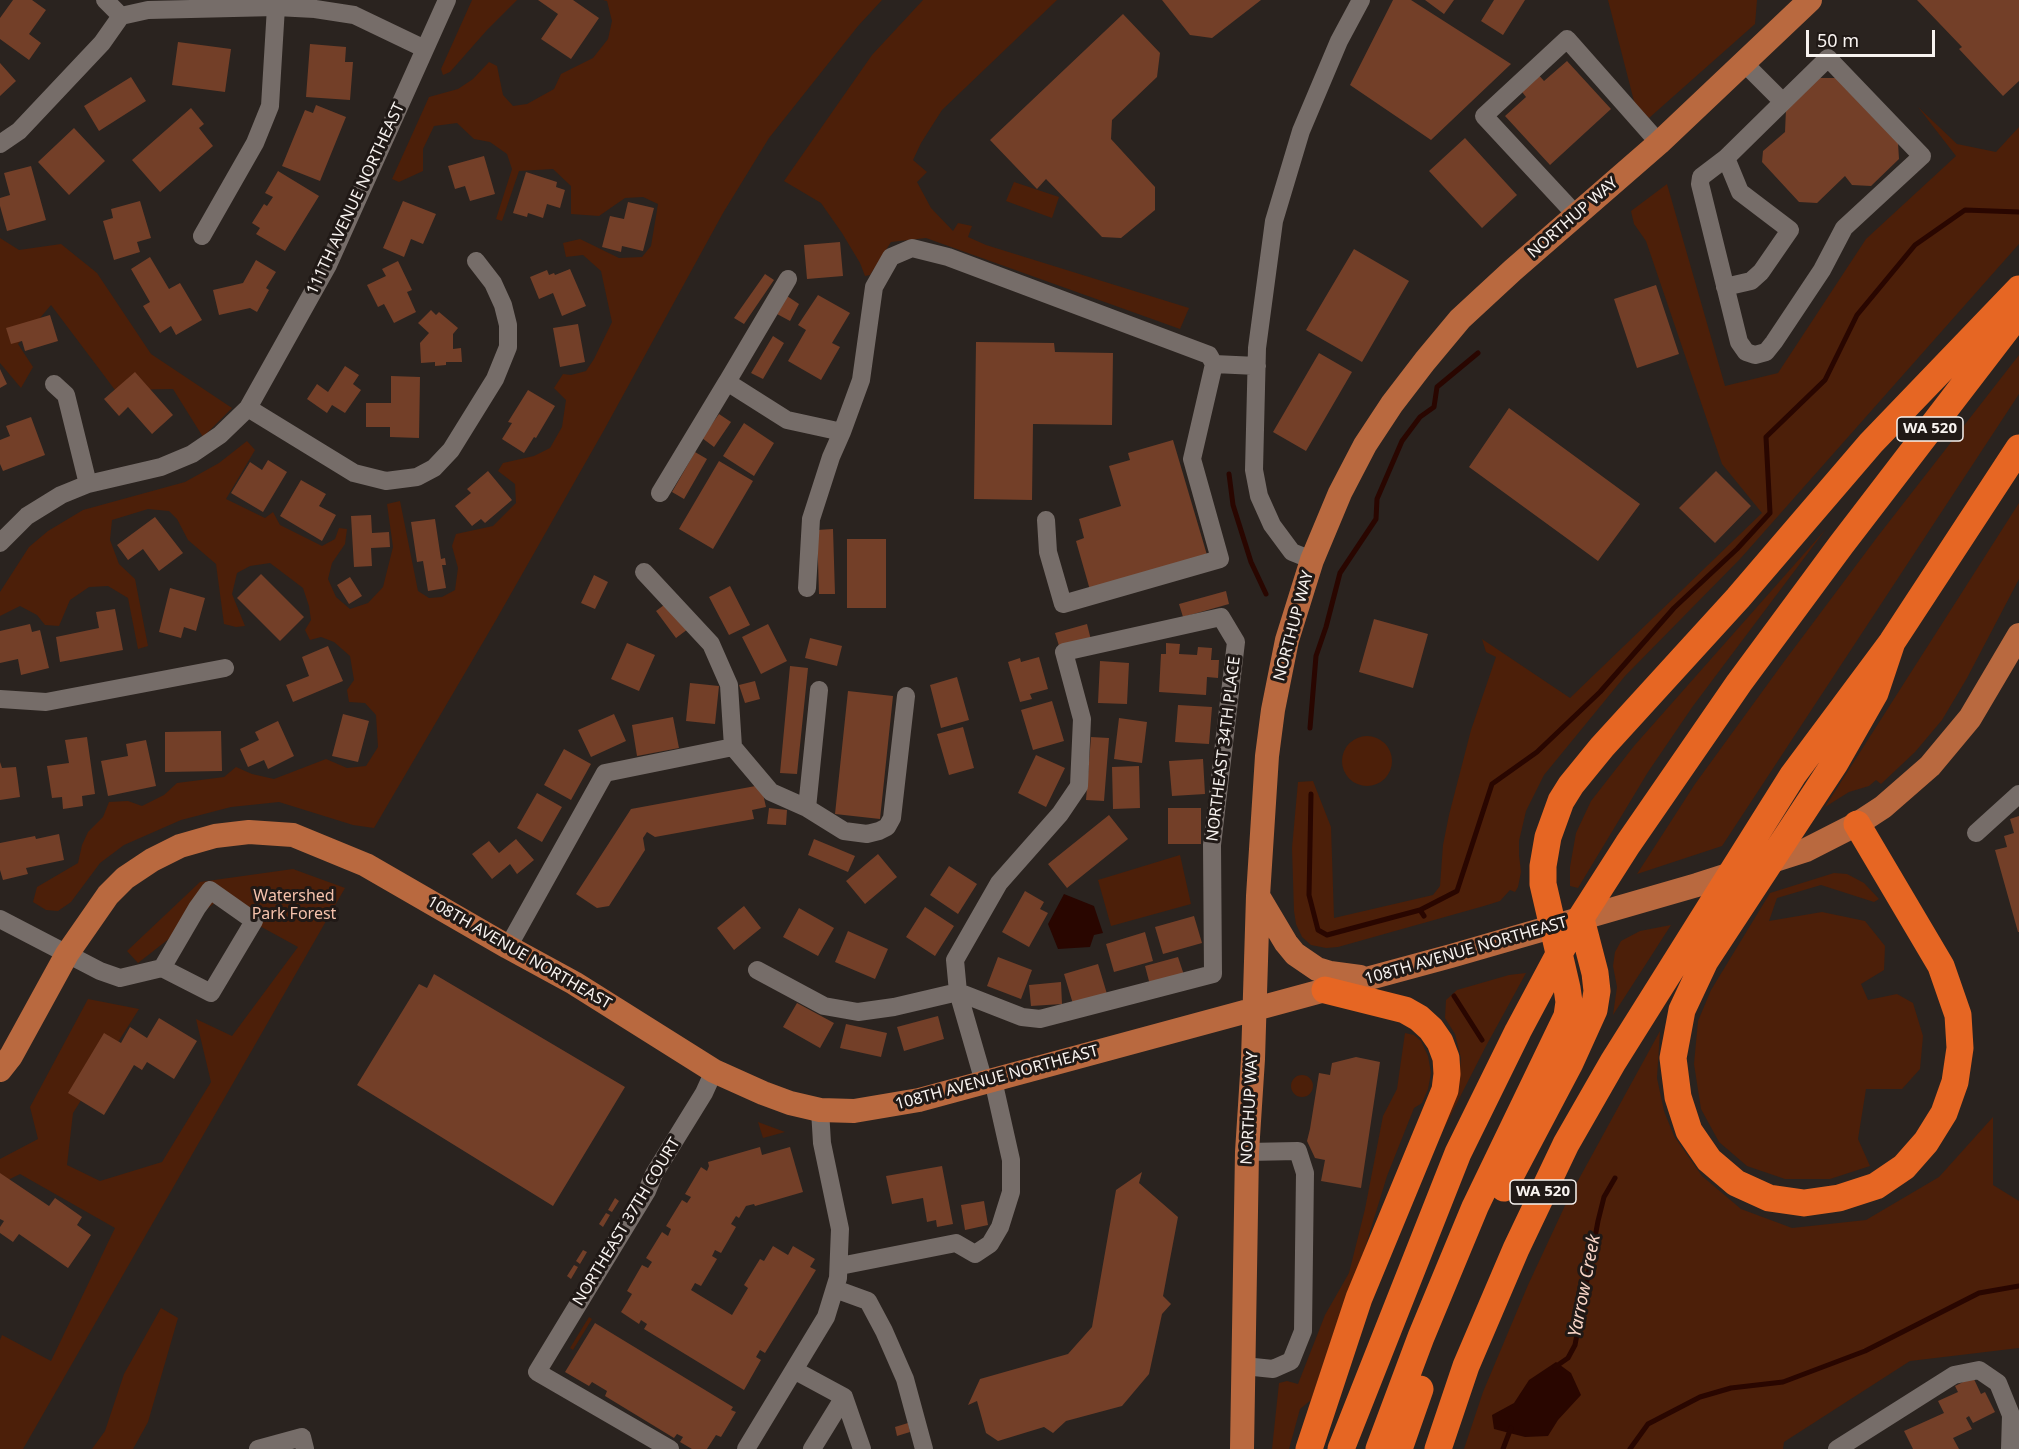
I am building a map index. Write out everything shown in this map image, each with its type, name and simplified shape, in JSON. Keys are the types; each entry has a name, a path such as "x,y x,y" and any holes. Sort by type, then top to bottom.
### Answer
{"highway":[{"path":"1379,1449 1421,1337 1475,1207 1567,1016 1569,1002 1567,988 1544,890 1544,855 1553,819 1570,785 1738,598 1871,443 2019,289"},
{"name":"WA 520","path":"1341,1449 1458,1153 1518,1031 1566,941 1628,844 1739,683 1841,545 2019,313"},
{"name":"WA 520","path":"1438,1449 1466,1366 1516,1249 1566,1144 1693,956 1794,775 1892,642 2019,448"},
{"path":"1857,824 1941,966 1958,1015 1960,1048 1955,1082 1944,1113 1926,1142 1904,1167 1876,1186 1839,1198 1804,1203 1768,1198 1736,1183 1709,1160 1689,1131 1678,1097 1673,1058 1693,956 1834,762 1875,693 1892,642"},
{"path":"1399,1449 1427,1369 1474,1251 1516,1163 1570,1063 1594,1010 1597,991 1595,973 1581,919"},
{"path":"1308,1449 1359,1298 1445,1090 1447,1074 1446,1058 1440,1042 1419,1018 1405,1010 1325,990"}],"main road":[{"name":"NORTHUP WAY","path":"1242,1449 1247,1152 1258,896 1267,756 1273,710 1287,640 1312,560 1340,493 1365,446 1392,404 1460,319 1659,143 1810,0"},
{"name":"108TH AVENUE NORTHEAST","path":"0,1070 11,1056 67,954 108,895 125,878 152,860 180,846 214,836 249,832 293,835 366,865 574,983 714,1071 790,1103 820,1110 854,1111 919,1100 1552,928 1779,861 1806,850 1857,824 1907,787 1951,742 1970,718 2017,645"},
{"path":"1258,896 1286,943 1305,962 1330,973 1371,978"},
{"path":"574,983 632,1006 738,1066 790,1103"}],"street":[{"path":"105,0 121,16"},
{"name":"111TH AVENUE NORTHEAST","path":"0,543 27,516 61,495 88,484 162,467 192,454 220,435 248,408 328,265 447,0"},
{"path":"1312,560 1292,552 1272,525 1259,496 1254,470 1257,348 1274,221 1301,131 1339,41 1361,0"},
{"path":"202,236 255,143 270,106 276,7"},
{"path":"0,144 19,131 95,51 121,16 148,10 276,7 315,9 354,15 425,49"},
{"path":"1576,215 1484,116 1567,39 1659,143"},
{"path":"1828,58 1922,156 1844,228 1822,270 1766,352 1755,355 1746,352 1739,342 1700,184 1701,177 1726,158 1828,58"},
{"path":"1745,64 1784,101"},
{"path":"1725,287 1751,281 1761,272 1790,230 1740,192 1726,158"},
{"path":"807,588 811,519 831,457 861,380 874,287 891,257 912,248 948,257 1209,355 1214,364 1192,459 1220,558 1063,604 1048,552 1046,520"},
{"path":"248,408 354,473 386,481 417,477 434,468 452,450 495,379 508,347 508,325 503,305 493,283 476,261"},
{"path":"660,493 788,279"},
{"path":"1214,364 1257,366"},
{"path":"727,382 787,420 842,432"},
{"path":"54,384 66,394 88,484"},
{"path":"644,572 711,644 729,685 733,747 771,792 807,808 844,831 867,834 879,831 887,827 892,818 906,696"},
{"name":"NORTHEAST 34TH PLACE","path":"1221,617 1236,642 1212,845 1213,974 1040,1019 1022,1017 958,992 955,960 999,883 1060,814 1079,786 1082,719 1064,652 1221,617"},
{"path":"0,699 46,702 225,668"},
{"path":"807,808 819,690"},
{"path":"508,947 605,773 733,747"},
{"path":"1976,833 2019,794"},
{"path":"0,919 100,971 120,978 162,968 211,993 254,921 210,890 196,908 162,968"},
{"path":"757,970 824,1006 858,1012 894,1007 958,992 989,1081 1011,1160 1011,1192 1000,1227 990,1244 975,1254 956,1243 840,1266"},
{"name":"NORTHEAST 37TH COURT","path":"670,1449 537,1372 647,1191 654,1174 704,1093 714,1071"},
{"path":"746,1449 826,1317 835,1289 840,1266 839,1220 822,1143 820,1110"},
{"path":"1244,1366 1273,1369 1291,1361 1303,1331 1304,1320 1305,1173 1298,1151 1247,1152"},
{"path":"835,1289 868,1301 884,1331 904,1379 924,1449"},
{"path":"794,1370 844,1397 862,1449"},
{"path":"1837,1449 1954,1375 1978,1370 1998,1383 2011,1415 2010,1449"},
{"path":"812,1449 844,1397"},
{"path":"258,1449 302,1437 305,1449"}],"green space":[{"path":"472,0 517,0 450,72 443,75 441,69"},
{"path":"603,0 882,0 858,26 769,138 723,213 604,430 374,828 353,825 279,802 231,807 181,820 124,845 100,863 71,902 58,911 46,910 33,902 37,887 78,863 88,832 103,817 109,802 128,801 142,806 164,795 177,783 224,777 236,767 252,774 274,779 326,759 347,768 366,766 378,747 376,715 365,703 349,702 347,690 354,680 350,656 334,642 321,637 310,640 305,630 311,620 303,588 270,563 250,566 237,573 232,594 245,626 236,627 224,624 216,564 188,540 177,519 169,511 148,509 112,520 110,540 119,564 135,579 148,646 138,649 128,598 108,586 89,587 70,600 59,626 45,625 37,615 20,606 0,616 0,592 29,547 48,531 83,510 185,482 219,463 247,441 255,450 226,499 265,518 273,512 280,525 322,546 335,539 339,528 347,529 345,544 332,563 328,579 336,597 350,609 368,603 383,587 393,547 387,504 400,501 418,591 429,598 442,597 455,590 458,568 452,546 456,534 493,526 516,503 515,484 498,471 503,463 534,456 550,448 562,427 566,400 554,388 563,374 571,375 586,371 612,322 601,271 583,255 566,257 563,243 580,239 619,258 642,257 651,246 658,204 643,197 625,198 599,216 571,214 571,186 553,169 519,171 502,221 496,219 512,169 507,154 490,142 474,139 457,123 434,126 423,149 423,171 399,182 392,179 429,97 458,89 473,79 489,62 497,66 503,95 513,106 527,104 554,89 561,74 593,58 608,39 612,21 607,1"},
{"path":"923,0 1057,0 942,110 921,143 913,160 927,172 917,182 931,208 953,231 958,223 972,226 968,237 986,245 1189,308 1180,329 926,238 891,242 870,275 865,276 842,233 821,203 784,181 872,55"},
{"path":"1608,0 1757,0 1755,24 1649,118 1635,105"},
{"path":"1918,107 1957,144 1996,152 2019,127 2019,244 1740,559 1625,676 1544,775 1526,811 1519,841 1521,872 1515,892 1510,890 1500,901 1484,906 1338,947 1326,948 1311,945 1302,937 1296,924 1294,911 1292,848 1298,782 1313,781 1331,827 1334,918 1433,895 1440,886 1443,845 1471,730 1496,657 1486,652 1482,639 1570,698 1762,513 1722,464 1646,241 1634,224 1631,211 1667,184 1725,386 1778,373 1866,239 1956,156"},
{"path":"1014,182 1059,197 1052,218 1006,201"},
{"path":"0,238 19,250 61,244 97,273 151,354 232,408 203,437 173,389 115,390 51,305 18,344 33,367 21,388 0,363"},
{"path":"2019,355 2019,394 1722,846 1637,874 1695,784 1783,663 1878,536"},
{"path":"2019,503 2019,579 1967,678 1942,720 1915,752 1881,784 1876,780 1869,786 1849,792 1825,807"},
{"path":"1826,529 1693,706 1648,772 1578,888 1570,886 1570,867 1576,833 1591,801 1634,746"},
{"path":"1367,736 1381,740 1388,747 1392,761 1388,775 1381,782 1367,786 1353,782 1346,775 1342,761 1346,747 1353,740"},
{"path":"1180,855 1191,904 1111,926 1098,880"},
{"name":"Watershed Park Forest","path":"293,869 345,888 23,1449 0,1449 0,1340 2,1335 51,1361 115,1228 20,1174 0,1184 0,1159 38,1139 30,1107 88,999 139,1009 73,1113 67,1165 100,1181 162,1162 211,1082 196,1019 232,1036 298,947 216,902 138,963 127,951 200,882"},
{"path":"1834,873 1847,874 1864,883 1879,899 1874,902 1821,885 1777,898 1769,921 1822,912 1865,921 1885,946 1884,970 1861,984 1868,1000 1897,994 1913,1003 1923,1036 1920,1069 1902,1089 1866,1089 1858,1139 1870,1166 1830,1179 1785,1179 1747,1166 1719,1142 1701,1109 1694,1064 1698,1021 1711,990 1770,893"},
{"path":"1671,925 1613,1015 1617,987 1613,966 1615,952 1621,941 1640,931"},
{"path":"1526,973 1440,1136 1459,1078 1461,1058 1455,1034 1445,1018 1446,1000 1457,990 1509,975"},
{"path":"1660,1031 1657,1078 1664,1111 1674,1136 1702,1176 1741,1209 1792,1228 1866,1220 1939,1177 1993,1117 1993,1185 2019,1201 2019,1348 1910,1361 1784,1442 1783,1449 1464,1449 1483,1392 1528,1285 1569,1197"},
{"path":"1405,1033 1414,1035 1421,1041 1428,1056 1431,1073 1428,1089 1422,1103 1414,1108 1387,1176 1365,1248 1311,1400 1300,1409 1289,1449 1272,1449 1279,1383 1287,1381 1298,1384 1325,1315 1349,1273 1365,1209 1383,1116 1397,1089"},
{"path":"1302,1075 1310,1078 1313,1086 1310,1094 1302,1097 1294,1094 1291,1086 1294,1078"},
{"path":"758,1122 785,1132 763,1138"},
{"path":"161,1308 178,1318 148,1422 133,1449 92,1449 105,1431 124,1374"},
{"path":"589,1317 592,1319 573,1350 570,1348"}],"shaded area":[{"path":"1064,894 1094,906 1103,933 1094,935 1090,947 1058,949 1048,924"},
{"path":"1556,1362 1571,1373 1581,1395 1558,1420 1548,1436 1525,1437 1494,1429 1492,1415 1514,1403 1529,1380"}],"building":[{"path":"13,0 32,0 46,10 29,34 41,43 29,60 0,39 0,18"},
{"path":"538,0 573,0 599,18 571,59 541,39 558,14"},
{"path":"1162,0 1261,0 1212,38 1190,35"},
{"path":"1393,0 1411,0 1511,64 1431,140 1350,85"},
{"path":"1425,0 1454,0 1444,14"},
{"path":"1494,0 1525,0 1503,35 1481,21"},
{"path":"1917,0 2019,0 2019,81 2003,96 1959,49 1962,47"},
{"path":"1123,14 1160,53 1157,77 1112,120 1111,139 1155,187 1155,210 1121,238 1102,237 1046,179 1037,189 990,140"},
{"path":"178,42 231,49 225,92 172,85"},
{"path":"310,44 346,47 345,62 353,62 350,100 306,97"},
{"path":"1567,61 1611,109 1550,165 1505,116 1526,97 1519,88 1536,72 1544,81"},
{"path":"0,63 16,81 0,96"},
{"path":"131,77 146,101 99,131 84,106"},
{"path":"1819,78 1837,78 1898,143 1899,159 1871,186 1852,185 1845,176 1817,203 1799,202 1762,162 1763,151 1785,132 1786,109"},
{"path":"316,105 346,117 320,181 282,166 305,110 313,113"},
{"path":"191,108 204,124 199,128 213,146 160,192 132,160"},
{"path":"74,128 105,161 69,195 38,162"},
{"path":"1465,138 1517,195 1482,228 1429,171"},
{"path":"484,156 495,194 470,201 465,186 455,189 448,166"},
{"path":"31,166 46,220 7,231 0,206 0,198 10,195 4,173"},
{"path":"278,171 319,196 285,251 256,234 260,228 252,223 264,204 267,206 273,197 265,193"},
{"path":"526,172 557,182 556,187 565,190 560,208 547,204 543,218 528,213 527,217 513,213"},
{"path":"140,201 151,238 137,242 140,252 114,260 103,221 113,218 111,209"},
{"path":"403,201 436,214 423,244 411,239 404,257 383,248"},
{"path":"628,202 654,208 643,251 622,246 621,252 602,247 610,216 624,219"},
{"path":"840,242 843,276 807,279 804,245"},
{"path":"1354,249 1409,281 1362,362 1306,330"},
{"path":"150,257 169,289 180,283 202,320 176,335 171,326 160,333 143,306 150,302 131,269"},
{"path":"256,260 276,272 266,288 269,290 257,312 250,308 219,315 213,290 243,283"},
{"path":"398,261 412,290 407,292 416,312 394,323 384,304 378,307 367,285 386,276 382,269"},
{"path":"570,269 586,306 562,316 553,293 539,299 530,277 547,270 549,275 554,273 555,275"},
{"path":"765,274 774,280 744,324 734,318"},
{"path":"1656,285 1679,354 1637,368 1614,299"},
{"path":"818,295 850,313 832,343 840,347 821,380 788,361 806,330 798,325"},
{"path":"787,296 799,304 790,321 777,314"},
{"path":"431,310 436,315 439,312 458,328 453,334 453,349 461,348 462,362 446,362 446,365 435,366 435,362 421,363 420,343 429,333 418,323"},
{"path":"50,315 58,341 25,351 22,341 11,344 6,328"},
{"path":"578,324 585,362 560,367 553,328"},
{"path":"773,336 784,343 763,379 751,373"},
{"path":"976,342 1054,343 1055,352 1113,353 1112,425 1033,424 1032,500 974,499"},
{"path":"1319,353 1352,372 1306,451 1273,432"},
{"path":"345,366 359,375 353,384 361,390 345,413 332,405 327,413 307,399 317,384 328,392"},
{"path":"0,369 7,384 0,388"},
{"path":"135,372 173,415 152,434 128,407 119,416 104,399"},
{"path":"391,376 420,377 419,438 390,437 390,427 366,427 366,403 391,403"},
{"path":"528,390 555,406 524,453 502,439 512,423 508,422"},
{"path":"1509,408 1640,504 1598,561 1469,467"},
{"path":"719,414 731,422 714,447 702,438"},
{"path":"31,417 45,455 3,471 0,464 0,440 10,436 6,426"},
{"path":"744,423 774,443 754,476 723,456"},
{"path":"1173,440 1207,555 1090,590 1076,541 1084,538 1079,519 1121,506 1109,466 1130,460 1128,453"},
{"path":"695,452 707,459 684,499 672,492"},
{"path":"268,460 287,472 263,512 231,493 250,462 262,470"},
{"path":"719,461 753,481 713,549 679,529"},
{"path":"488,471 512,500 485,523 481,519 472,526 455,506 471,493 467,489"},
{"path":"1716,471 1751,506 1715,543 1679,508"},
{"path":"301,480 326,494 319,506 336,515 322,541 280,516"},
{"path":"371,515 372,533 389,532 390,547 371,548 372,566 354,567 351,516"},
{"path":"155,517 183,553 159,571 143,549 128,560 117,545"},
{"path":"435,519 441,559 445,558 446,565 442,565 446,588 428,591 423,561 417,562 411,522"},
{"path":"833,529 835,594 819,594 817,530"},
{"path":"847,539 886,539 886,608 847,608"},
{"path":"261,574 304,617 280,641 237,598"},
{"path":"594,575 608,582 595,609 581,603"},
{"path":"350,577 362,596 349,604 337,585"},
{"path":"730,586 750,625 729,635 709,597"},
{"path":"170,588 205,598 196,631 184,627 181,638 159,632"},
{"path":"1226,591 1229,604 1183,617 1179,604"},
{"path":"668,602 688,629 676,638 656,611"},
{"path":"115,609 123,650 60,662 56,637 99,628 96,612"},
{"path":"1374,619 1428,634 1413,688 1359,672"},
{"path":"30,624 32,632 40,630 49,668 21,675 18,659 0,663 0,631"},
{"path":"768,624 787,661 761,674 742,637"},
{"path":"1087,624 1091,640 1060,649 1055,633"},
{"path":"810,638 842,646 837,666 805,658"},
{"path":"627,643 655,655 639,691 611,679"},
{"path":"1166,643 1180,644 1179,654 1197,655 1198,647 1212,648 1211,660 1219,660 1218,678 1207,677 1206,695 1159,692 1161,654 1166,654"},
{"path":"328,646 343,681 293,702 286,685 309,676 302,657"},
{"path":"1039,657 1048,689 1030,694 1032,699 1020,702 1008,662 1020,658 1021,662"},
{"path":"1100,661 1129,663 1127,704 1098,703"},
{"path":"790,666 808,668 797,774 780,773"},
{"path":"957,677 969,720 941,728 930,685"},
{"path":"755,681 760,699 745,703 739,685"},
{"path":"690,683 719,686 715,724 686,721"},
{"path":"848,691 893,696 880,819 835,814"},
{"path":"1052,701 1064,741 1033,750 1021,710"},
{"path":"1178,705 1212,707 1209,744 1175,742"},
{"path":"343,714 369,721 358,762 332,756"},
{"path":"614,714 626,741 591,757 578,730"},
{"path":"673,717 679,748 637,756 632,725"},
{"path":"1119,718 1147,722 1142,763 1114,759"},
{"path":"278,721 294,756 268,769 264,760 248,767 240,749 259,740 255,732"},
{"path":"963,727 974,768 949,775 937,734"},
{"path":"221,731 222,771 165,772 165,732"},
{"path":"87,737 95,794 82,796 83,806 63,809 62,797 52,798 47,766 69,763 65,740"},
{"path":"1091,737 1109,738 1104,801 1086,800"},
{"path":"146,740 156,786 108,796 101,761 128,756 126,744"},
{"path":"564,749 591,764 571,800 544,785"},
{"path":"1036,755 1065,768 1046,807 1018,793"},
{"path":"1203,759 1205,794 1172,796 1169,761"},
{"path":"0,762 2,768 16,767 20,797 0,800"},
{"path":"1139,766 1140,808 1113,809 1112,767"},
{"path":"761,785 766,807 752,810 754,819 655,837 647,832 643,838 645,850 609,906 597,908 576,894 631,809"},
{"path":"537,793 562,807 542,842 517,828"},
{"path":"769,808 787,810 786,825 767,824"},
{"path":"1168,808 1201,808 1201,844 1168,844"},
{"path":"1109,815 1128,839 1067,888 1048,864"},
{"path":"2019,816 2018,932 1995,850 2007,847 2004,836 2014,833 2010,819"},
{"path":"59,834 64,860 26,868 28,874 3,880 0,870 0,843"},
{"path":"516,839 534,860 517,874 510,864 492,879 472,854 489,841 499,853"},
{"path":"814,839 855,856 848,872 808,855"},
{"path":"878,854 897,877 865,904 846,881"},
{"path":"949,866 977,884 958,914 930,895"},
{"path":"1025,891 1044,902 1040,909 1048,913 1029,947 1002,932"},
{"path":"744,906 761,928 734,950 717,928"},
{"path":"925,907 954,926 935,956 906,937"},
{"path":"799,908 834,928 818,956 783,937"},
{"path":"1194,916 1202,943 1163,954 1155,927"},
{"path":"848,931 888,949 875,979 835,962"},
{"path":"1145,932 1153,961 1114,972 1106,944"},
{"path":"998,957 1032,970 1021,999 987,986"},
{"path":"1178,957 1184,975 1150,985 1145,966"},
{"path":"1098,964 1107,994 1073,1004 1064,974"},
{"path":"434,974 625,1087 553,1206 357,1085 419,984 427,988"},
{"path":"1061,982 1062,1004 1031,1006 1029,985"},
{"path":"797,1003 834,1023 820,1048 783,1027"},
{"path":"938,1016 944,1039 904,1051 897,1027"},
{"path":"159,1018 197,1041 174,1079 147,1062 142,1070 134,1065 104,1115 68,1093 104,1033 121,1043 130,1027 147,1038"},
{"path":"846,1024 887,1033 881,1057 840,1048"},
{"path":"1356,1057 1380,1062 1361,1188 1321,1181 1325,1160 1315,1158 1307,1141 1319,1073 1330,1075 1332,1063"},
{"path":"760,1147 762,1155 790,1147 803,1192 755,1206 754,1204 746,1206 739,1218 736,1216 731,1224 736,1227 721,1253 715,1250 712,1256 717,1259 701,1286 695,1283 691,1290 732,1315 748,1288 744,1285 760,1259 764,1261 773,1246 788,1255 793,1246 815,1259 810,1267 816,1270 765,1353 760,1350 756,1357 761,1360 744,1390 644,1329 647,1324 641,1320 639,1324 621,1312 632,1294 627,1291 642,1265 648,1268 652,1262 646,1258 662,1232 668,1236 671,1229 666,1226 682,1200 687,1203 691,1197 685,1194 701,1167 707,1171 708,1162"},
{"path":"942,1166 953,1224 937,1227 936,1220 927,1222 923,1198 892,1204 886,1176"},
{"path":"1142,1172 1139,1183 1178,1217 1163,1296 1171,1304 1162,1314 1149,1374 1122,1406 1066,1421 1053,1433 1044,1427 998,1441 986,1433 977,1401 968,1405 980,1379 1068,1354 1092,1327 1116,1190"},
{"path":"0,1173 49,1206 55,1198 82,1217 77,1225 91,1235 68,1268 19,1234 13,1242 0,1233 0,1227 4,1221 0,1219"},
{"path":"615,1198 619,1201 612,1212 608,1210"},
{"path":"984,1201 988,1225 965,1230 961,1205"},
{"path":"606,1213 610,1215 603,1227 599,1224"},
{"path":"583,1250 587,1252 580,1264 576,1261"},
{"path":"574,1265 578,1267 571,1279 567,1276"},
{"path":"595,1323 733,1407 731,1410 736,1412 721,1437 716,1435 707,1449 692,1449 680,1442 683,1437 677,1434 674,1438 605,1396 607,1391 592,1382 589,1386 565,1372"},
{"path":"1973,1377 1981,1394 1985,1392 1995,1412 1973,1423 1969,1416 1966,1418 1972,1429 1953,1438 1959,1449 1913,1449 1904,1431 1944,1413 1938,1401 1958,1392 1955,1386"},
{"path":"908,1423 910,1432 897,1436 895,1427"}],"waterway":[{"path":"1420,910 1457,891 1492,784 1537,752 1600,692 1674,608 1737,549 1770,513 1766,437 1825,380 1857,315 1915,245 1965,210 2019,212"},
{"name":"Yarrow Creek","path":"1310,728 1316,656 1340,573 1376,519 1377,499 1402,441 1420,417 1434,407 1437,387 1478,353"},
{"path":"1229,474 1233,505 1251,562 1266,594"},
{"name":"Yarrow Creek","path":"1311,794 1309,895 1318,930 1327,935 1420,910 1424,916"},
{"name":"Yarrow Creek","path":"1454,996 1482,1040"},
{"name":"Yarrow Creek","path":"1555,1367 1568,1358 1575,1345 1598,1221 1604,1197 1615,1178"},
{"path":"1630,1449 1648,1424 1700,1397 1731,1388 1783,1382 1865,1351 1979,1293 2019,1286"},
{"path":"1503,1449 1511,1428"}]}
